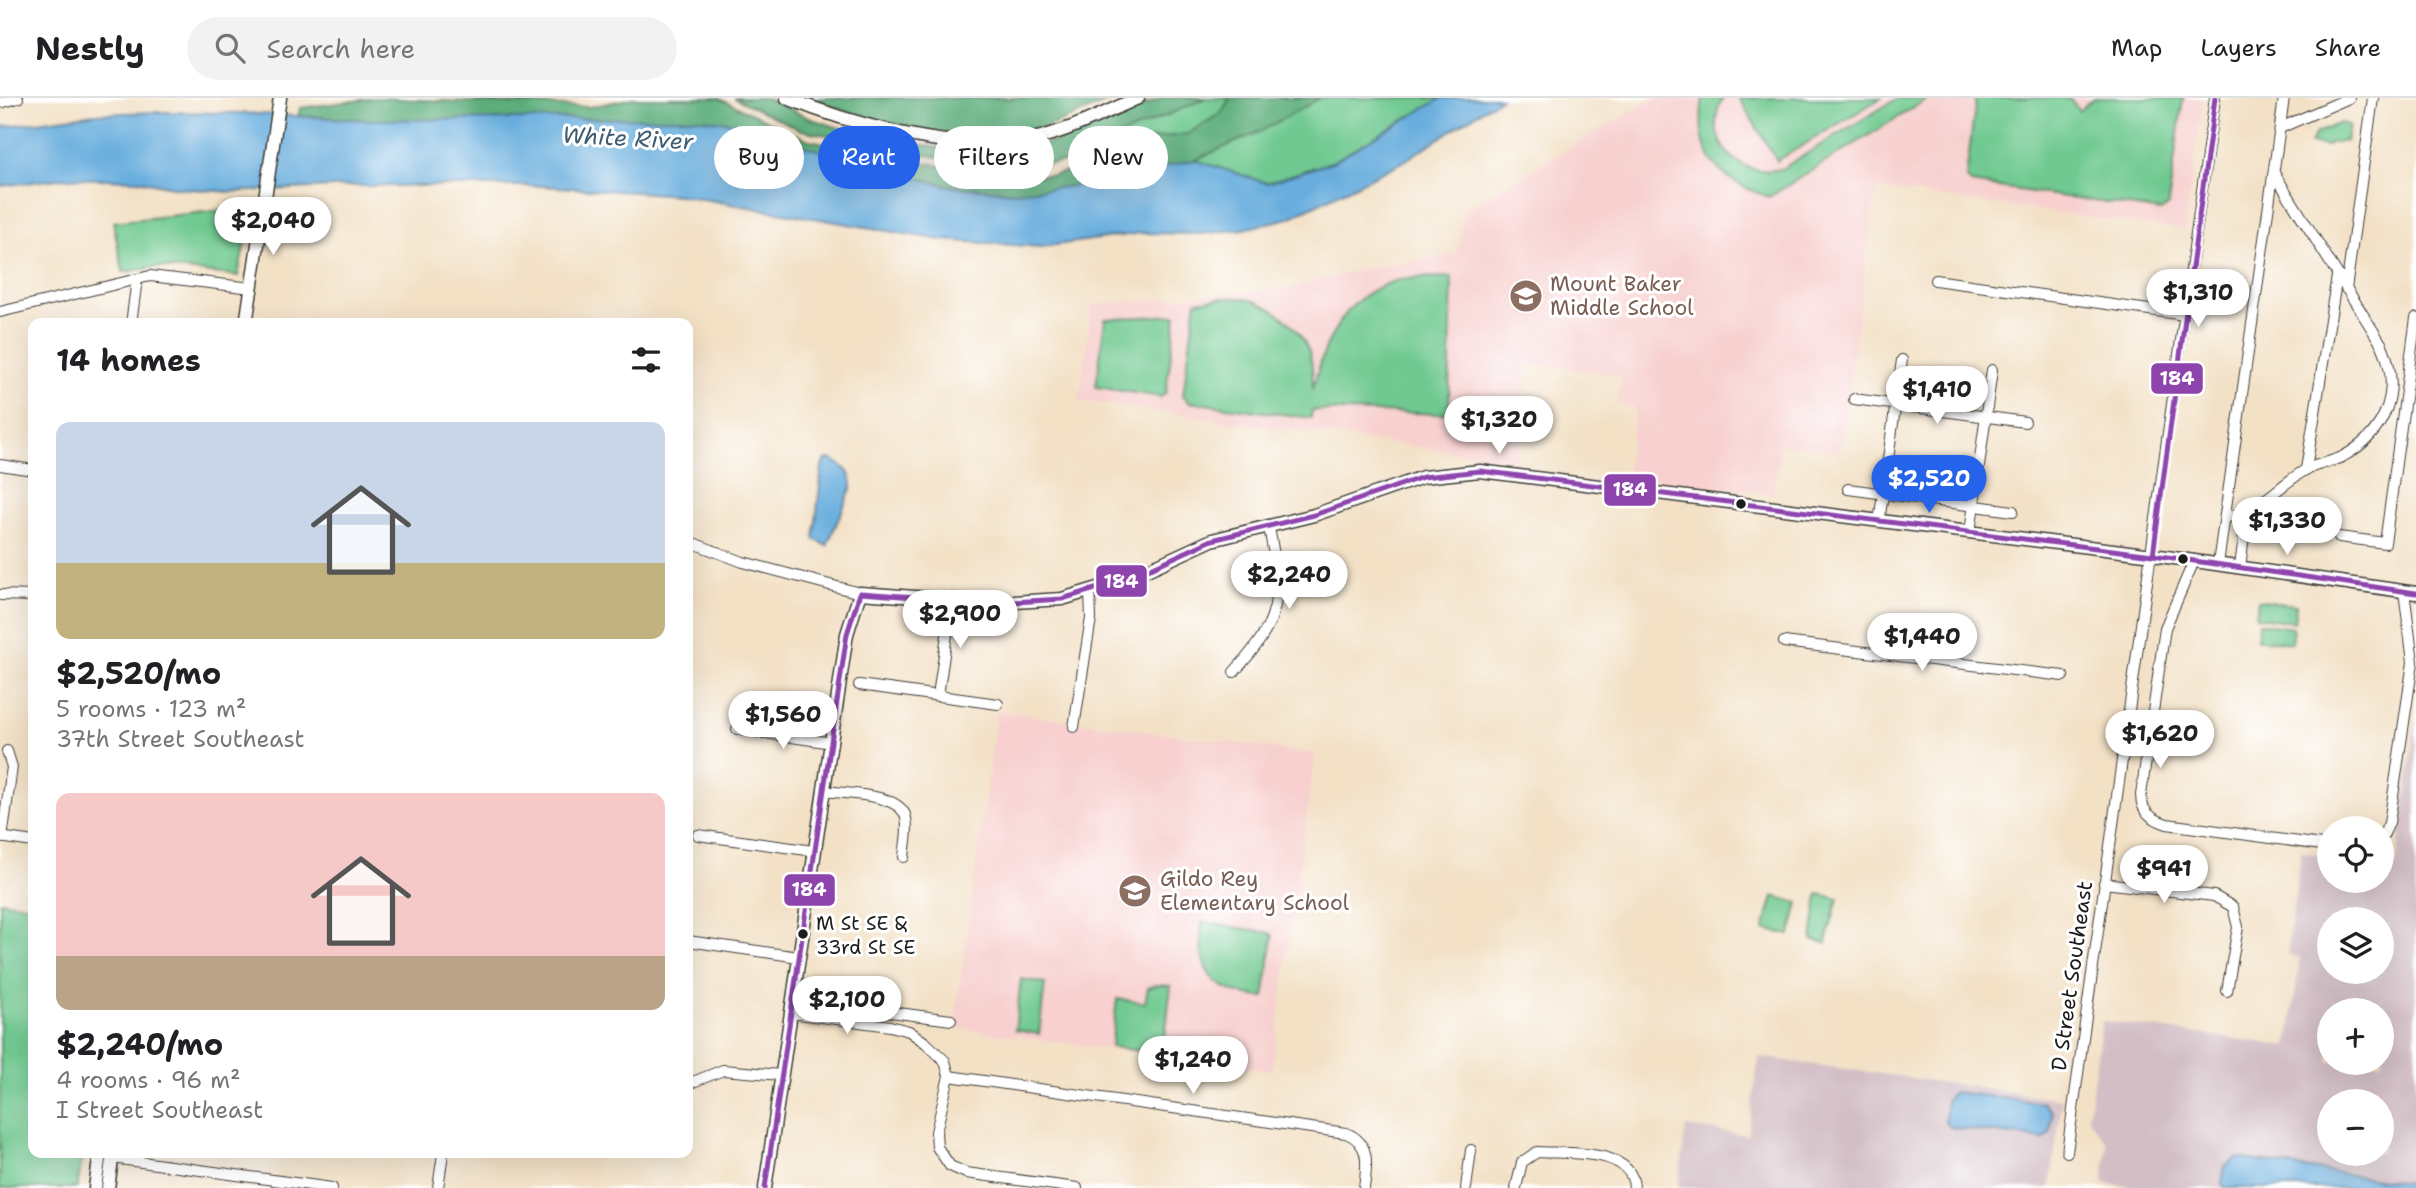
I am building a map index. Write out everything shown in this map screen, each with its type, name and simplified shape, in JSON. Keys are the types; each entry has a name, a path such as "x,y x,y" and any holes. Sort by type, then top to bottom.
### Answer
{"street":[{"path":"0,103 18,98"},
{"path":"247,318 280,98"},
{"path":"787,98 864,124 986,144 1016,142 1055,133 1138,98"},
{"name":"D Street Southeast","path":"2067,1152 2215,98"},
{"path":"2218,564 2284,98"},
{"path":"2280,128 2348,98"},
{"path":"2346,289 2373,98"},
{"path":"2225,518 2247,512 2267,501 2306,469 2329,463 2354,450 2386,416 2392,374 2390,364 2346,289 2274,173"},
{"path":"0,312 137,279 164,276 252,288"},
{"path":"2306,469 2337,276"},
{"path":"132,318 137,279"},
{"path":"1935,280 2185,315"},
{"path":"2339,537 2385,543 2416,318"},
{"path":"1879,522 1902,360"},
{"path":"1970,533 1992,370"},
{"path":"1854,399 2025,422"},
{"path":"2386,416 2402,418"},
{"path":"0,465 28,469"},
{"path":"693,543 743,562 860,593 1019,604 1090,592 1125,580 1212,540 1269,528 1423,477 1453,472 1492,471 2152,555 2410,592 2413,662 2390,816"},
{"path":"1848,489 2013,512"},
{"path":"2240,567 2247,512"},
{"path":"1234,672 1258,647 1272,620 1277,584 1269,528"},
{"path":"2194,561 2165,628 2141,795 2143,807 2152,818 2167,824 2317,843"},
{"path":"1074,727 1091,618 1090,592"},
{"path":"765,1188 847,634 860,593"},
{"path":"0,595 28,596"},
{"path":"938,695 952,601"},
{"path":"1784,642 2063,676"},
{"path":"859,685 998,704"},
{"path":"737,729 832,743"},
{"path":"7,751 12,767 1,838 28,841"},
{"path":"825,791 889,800 902,808 907,823 904,857"},
{"path":"698,835 814,851"},
{"path":"2105,883 2214,896 2233,907 2238,926 2227,991"},
{"path":"693,942 799,957"},
{"path":"793,999 951,1020"},
{"path":"791,1013 909,1031 945,1061 949,1076 936,1139 939,1154 950,1166 966,1173 1077,1188"},
{"path":"693,1082 715,1072 735,1069 781,1075"},
{"path":"949,1076 1346,1133 1357,1139 1366,1152 1364,1188"},
{"path":"1466,1188 1471,1150"},
{"path":"1517,1184 1525,1158 1536,1152 1616,1160 1632,1174 1634,1188"},
{"path":"95,1188 108,1158"},
{"path":"108,1188 109,1158"},
{"path":"129,1158 332,1188"},
{"path":"438,1188 442,1158"}],"shaded area":[{"name":"Mount Baker Middle School","path":"1653,98 2203,98 2185,230 1876,188 1840,453 1780,444 1773,494 1626,475 1636,407 1617,404 1621,375 1529,363 1516,460 1079,401 1092,305 1288,288 1359,270 1457,254 1464,210"},
{"name":"Gildo Rey Elementary School","path":"997,711 1315,754 1272,1071 954,1028"},
{"path":"2416,718 2416,1188 2140,1188 2103,1183 2107,1143 2088,1118 2102,1021 2288,1046 2300,957 2287,955 2301,852 2317,854 2317,893 2394,893 2394,865"},
{"path":"1759,1057 2062,1099 2050,1188 1678,1188 1686,1127 1748,1135"}],"green space":[{"path":"376,98 590,107 633,98 718,98 779,126 742,126 691,118 560,121 366,120 298,116 300,108"},
{"path":"734,98 766,98 834,126 818,126 818,133 804,131 804,126 793,126"},
{"path":"813,98 1117,98 1047,126 934,126 934,131 920,129 920,126 881,121"},
{"path":"1161,98 1206,98 1142,126 1095,126"},
{"path":"1205,98 1442,98 1332,162 1266,183 1195,160 1168,166 1168,126 1142,126"},
{"path":"1230,98 1320,98 1263,130 1195,160 1168,166 1168,137 1187,134 1221,113"},
{"path":"1703,98 1723,98 1717,113 1716,128 1727,153 1738,162 1765,171 1781,169 1898,98 1929,98 1769,197 1735,182 1713,162 1702,135"},
{"path":"1739,98 1881,98 1777,161"},
{"path":"1976,98 2070,98 2079,111 2093,98 2183,98 2168,205 2161,211 1971,183 1966,178"},
{"path":"2340,123 2349,125 2346,141 2329,143 2328,146 2310,144 2315,134"},
{"path":"804,138 818,142 818,150 804,146"},
{"path":"1068,138 1068,162 1054,163 1054,142"},
{"path":"920,144 934,147 934,156 920,154"},
{"path":"920,162 934,164 934,183 920,179"},
{"path":"1068,171 1068,187 1054,188 1054,175"},
{"path":"980,189 1044,189 1014,192"},
{"path":"252,207 238,276 157,267 123,272 113,222"},
{"path":"1452,277 1449,408 1444,414 1312,410 1311,418 1189,402 1183,395 1196,301 1246,299 1269,307 1279,314 1297,331 1309,352 1313,390 1329,340 1348,311 1360,299 1375,289 1399,280"},
{"path":"1176,315 1166,392 1161,397 1096,387 1105,319"},
{"path":"2258,600 2296,605 2294,622 2256,617"},
{"path":"2259,623 2293,628 2291,643 2257,639"},
{"path":"1818,894 1838,898 1826,943 1812,940"},
{"path":"1773,896 1798,903 1790,935 1764,929"},
{"path":"0,901 28,905 28,1158 82,1158 77,1188 0,1188"},
{"path":"1202,922 1270,933 1273,936 1264,997 1232,991 1212,977 1202,954"},
{"path":"1021,979 1045,983 1039,1034 1015,1030"},
{"path":"1156,985 1171,986 1163,1054 1111,1047 1117,999 1145,1003 1148,988"}],"water":[{"name":"White River","path":"1442,98 1501,98 1403,162 1289,218 1244,229 1201,234 1142,233 1041,247 941,240 679,195 541,186 354,186 231,192 177,188 138,180 65,178 0,186 0,127 95,114 155,112 243,113 366,120 691,118 742,126 714,126 714,189 804,189 804,146 818,150 818,189 920,189 920,179 934,183 934,189 1014,192 1068,187 1068,189 1168,189 1168,166 1195,160 1267,183 1332,162"},
{"path":"831,459 846,470 851,477 852,487 827,546 814,539 822,466 825,460"},
{"path":"1953,1092 2044,1103 2052,1112 2050,1133 2044,1139 1950,1127 1945,1120 1947,1099"},
{"path":"2237,1158 2405,1183 2416,1175 2416,1188 2226,1188 2222,1184 2225,1166"}],"transit line":[{"name":"184","path":"2153,555 2215,98"},
{"name":"184","path":"860,593 998,603 1062,599 1125,580 1212,540 1314,515 1423,477 1480,471 2153,555 2416,593"},
{"name":"184","path":"765,1188 847,634 860,593"}],"place":[{"name":"Mount Baker Middle School","path":"1526,296"},
{"name":"Gildo Rey Elementary School","path":"1135,891"},
{"name":"M St SE & 33rd St SE","path":"803,934"}]}
